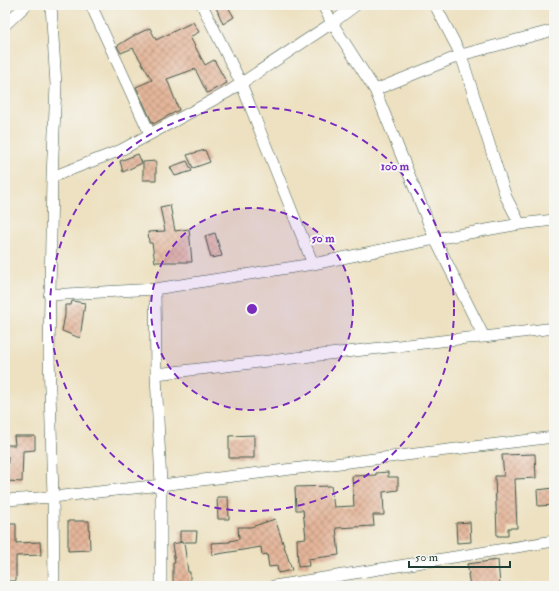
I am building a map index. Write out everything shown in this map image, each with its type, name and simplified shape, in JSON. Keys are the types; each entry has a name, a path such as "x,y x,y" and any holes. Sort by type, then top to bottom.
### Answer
{"street":[{"path":"5,25 26,5"},
{"path":"51,5 56,85 49,295 54,586"},
{"path":"92,5 150,134"},
{"path":"202,5 241,83 313,264"},
{"path":"323,5 332,23 375,90 435,239 484,337"},
{"path":"52,178 121,150 228,92 332,23 356,5"},
{"path":"435,5 461,55 506,197 520,224"},
{"path":"375,90 461,55 554,30"},
{"path":"49,295 155,289 313,264 435,239 520,224 554,220"},
{"path":"155,289 156,374 161,484 161,586"},
{"path":"156,374 554,328"},
{"path":"5,500 53,497 554,437"},
{"path":"274,586 554,541"}],"building":[{"path":"215,5 227,5 234,17 223,24"},
{"path":"193,22 199,32 190,37 205,65 214,60 227,83 207,93 195,69 167,79 179,110 153,124 136,87 152,80 133,48 121,53 117,46 150,28 156,40"},
{"path":"205,150 210,162 193,168 187,155"},
{"path":"138,154 142,163 123,172 120,161"},
{"path":"156,161 156,180 143,180 143,162"},
{"path":"187,161 192,171 175,176 170,167"},
{"path":"170,205 175,231 189,229 192,262 155,262 152,243 149,243 148,232 165,231 160,207"},
{"path":"215,233 222,256 211,258 205,236"},
{"path":"72,301 85,303 80,338 62,331 65,305 71,305"},
{"path":"254,435 254,458 229,458 229,436"},
{"path":"14,436 35,436 35,450 23,451 22,482 7,481 8,456 5,456 5,445 15,445"},
{"path":"535,454 536,478 515,479 517,528 508,528 508,536 497,536 495,476 504,476 502,455"},
{"path":"388,472 388,477 398,477 398,490 383,492 384,515 373,515 374,526 336,528 339,555 308,559 309,566 298,567 297,539 306,538 303,510 296,510 295,487 331,486 334,507 354,506 352,476 376,475 376,473"},
{"path":"554,488 554,505 538,506 537,490"},
{"path":"217,497 228,497 229,519 218,519"},
{"path":"275,519 292,570 278,573 277,566 269,567 267,554 262,555 261,547 212,555 211,543 230,542 239,539 238,527 251,527"},
{"path":"68,521 89,521 90,550 68,551"},
{"path":"470,522 471,542 457,543 456,523"},
{"path":"5,524 16,524 16,543 40,542 41,555 16,556 16,581 5,581"},
{"path":"180,531 197,531 196,542 184,542 188,572 190,572 190,585 173,585 173,563 175,563 172,544 183,542 180,542"},
{"path":"498,560 500,586 470,586 467,564"}]}
